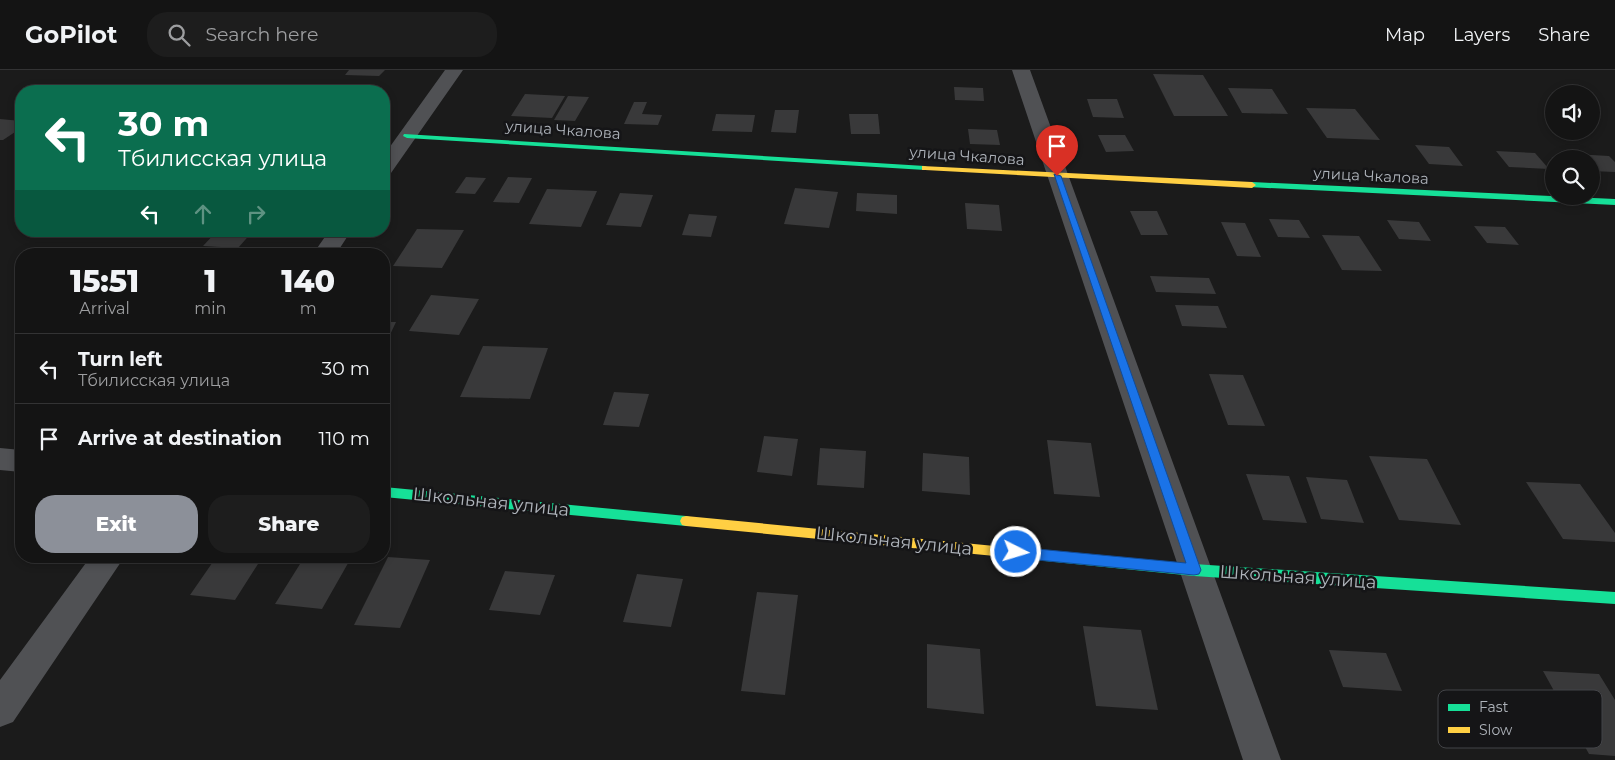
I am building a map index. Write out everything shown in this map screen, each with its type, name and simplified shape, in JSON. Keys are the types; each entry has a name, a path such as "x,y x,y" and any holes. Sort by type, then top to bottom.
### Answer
{"street":[{"path":"390,160 454,70"},
{"path":"1021,70 1194,570 1262,760"},
{"name":"улица Чкалова","path":"407,136 1057,176 1615,202"},
{"path":"328,248 336,237"},
{"path":"0,459 15,460"},
{"name":"Школьная улица","path":"390,493 1194,570 1615,598"},
{"path":"0,710 104,563"}],"building":[{"path":"349,70 385,70 379,76 345,75"},
{"path":"1153,74 1203,75 1228,116 1174,116"},
{"path":"954,87 983,88 984,101 955,100"},
{"path":"1228,88 1272,89 1288,114 1242,113"},
{"path":"525,94 565,96 552,118 511,116"},
{"path":"568,96 589,97 575,121 554,120"},
{"path":"1087,99 1117,99 1124,118 1093,117"},
{"path":"634,102 647,102 642,114 662,115 658,125 624,124"},
{"path":"1306,108 1355,109 1380,140 1327,138"},
{"path":"775,110 799,110 796,133 771,132"},
{"path":"716,114 755,115 752,132 712,131"},
{"path":"849,114 878,114 880,134 851,134"},
{"path":"0,119 15,120 15,132 0,140"},
{"path":"968,129 997,130 1000,145 970,144"},
{"path":"1098,135 1125,135 1134,151 1106,152"},
{"path":"1415,145 1449,147 1463,166 1429,164"},
{"path":"1496,151 1535,153 1545,164 1545,169 1509,167"},
{"path":"1600,155 1609,156 1615,162 1615,172 1600,171"},
{"path":"466,177 486,178 475,194 455,193"},
{"path":"508,177 532,178 519,203 493,202"},
{"path":"795,188 838,192 829,228 784,224"},
{"path":"547,189 597,191 581,227 529,224"},
{"path":"620,193 653,195 641,227 606,225"},
{"path":"857,193 897,195 897,214 856,211"},
{"path":"965,203 999,205 1002,231 967,229"},
{"path":"1130,211 1157,211 1168,235 1141,235"},
{"path":"689,214 717,216 711,237 682,235"},
{"path":"1269,219 1299,220 1310,238 1278,237"},
{"path":"1387,220 1419,222 1431,241 1399,239"},
{"path":"1221,222 1245,223 1261,257 1237,256"},
{"path":"1474,226 1505,227 1519,245 1487,243"},
{"path":"417,229 464,230 442,268 393,266"},
{"path":"1322,235 1359,236 1382,271 1342,270"},
{"path":"211,237 248,237 238,248 203,246"},
{"path":"1150,276 1209,278 1216,294 1156,292"},
{"path":"431,295 479,299 459,335 409,331"},
{"path":"1175,305 1218,306 1227,328 1182,326"},
{"path":"390,322 396,322 390,335"},
{"path":"483,346 548,348 530,399 460,397"},
{"path":"1209,374 1243,375 1265,426 1228,425"},
{"path":"614,392 649,394 639,427 603,425"},
{"path":"764,436 798,439 792,476 757,472"},
{"path":"1047,440 1091,443 1100,497 1054,494"},
{"path":"820,448 866,451 864,488 817,485"},
{"path":"923,453 969,457 970,495 922,491"},
{"path":"1369,456 1427,459 1461,525 1399,520"},
{"path":"1246,474 1289,476 1307,523 1263,520"},
{"path":"1306,477 1347,480 1364,523 1321,519"},
{"path":"1526,482 1580,484 1615,533 1615,542 1563,539"},
{"path":"390,557 430,560 400,628 354,625 385,563 390,563"},
{"path":"212,563 259,563 235,600 190,595"},
{"path":"301,563 348,563 322,609 275,604"},
{"path":"505,571 555,575 540,615 489,610"},
{"path":"637,574 683,579 671,627 623,622"},
{"path":"757,592 798,595 785,695 741,691"},
{"path":"1083,626 1141,630 1158,710 1096,706"},
{"path":"927,644 980,649 984,714 927,708"},
{"path":"1329,650 1386,653 1402,691 1343,687"},
{"path":"1543,671 1599,674 1615,700 1615,756 1589,754 1586,748 1602,748 1602,690 1554,690"}],"traffic: fast":[{"path":"407,136 925,168"},
{"path":"1252,185 1615,202"},
{"path":"390,493 686,521"},
{"path":"1025,554 1194,570 1615,598"}],"traffic: slow":[{"path":"925,168 1252,185"},
{"path":"686,521 1025,554"}],"route":[{"path":"1016,552 1194,570 1057,176"}]}
